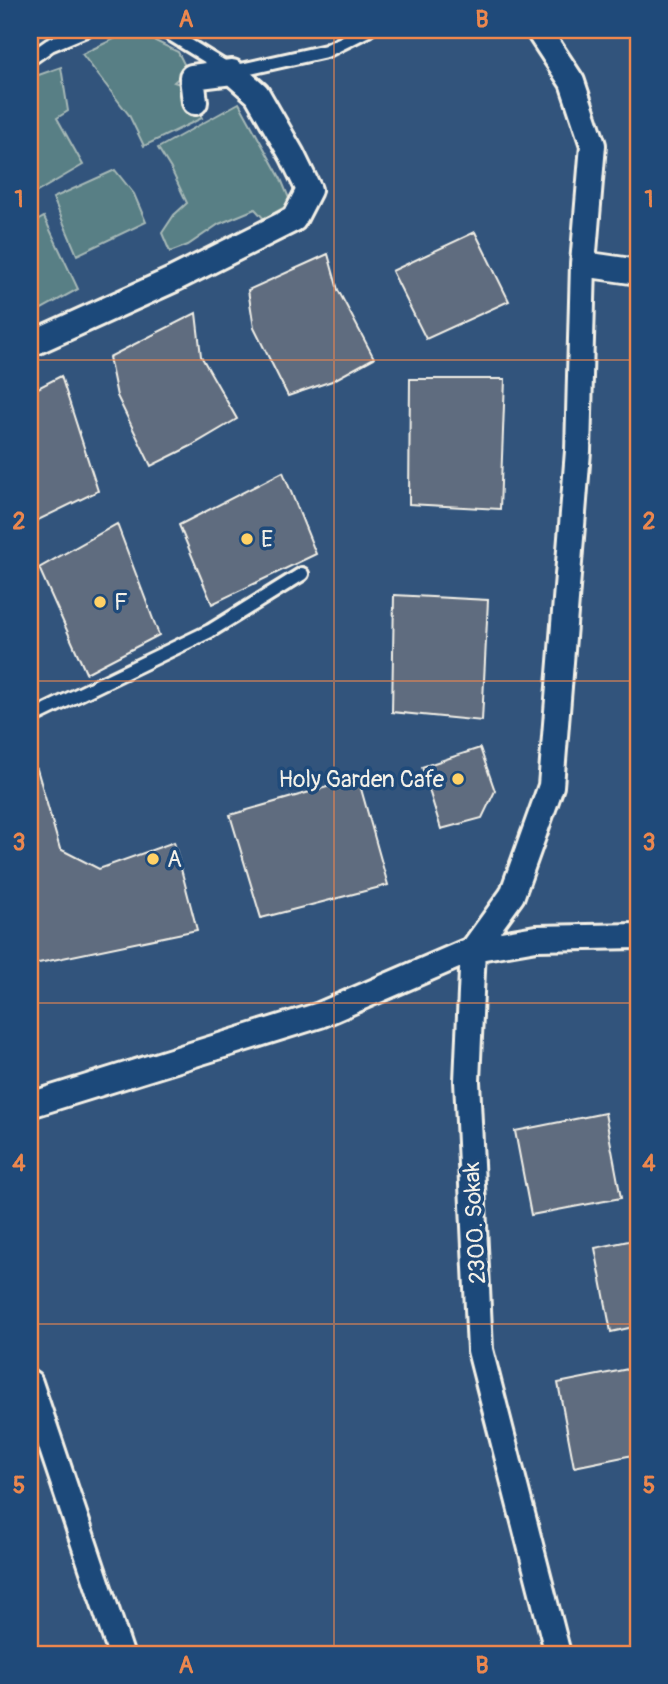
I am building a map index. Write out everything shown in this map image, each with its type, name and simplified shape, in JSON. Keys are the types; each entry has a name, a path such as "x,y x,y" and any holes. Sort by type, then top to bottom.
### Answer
{"street":[{"path":"473,949 512,895 551,786 578,451 583,264 593,145 572,82 538,30"},
{"path":"32,342 172,280 294,219 309,190 257,94 232,72 192,77 195,102"},
{"path":"583,264 638,272"},
{"path":"30,1105 320,1015 473,949 536,938 638,936"},
{"name":"2300. Sokak","path":"473,949 467,1081 480,1350 558,1654"},
{"path":"30,1383 121,1654"}],"lane":[{"path":"30,59 50,45 86,30"},
{"path":"157,30 167,32 232,72 326,51 368,30"},
{"path":"30,718 210,631 302,574"}],"green space":[{"path":"133,30 178,52 187,70 174,82 186,86 202,118 144,146 129,115 82,54"},
{"path":"61,67 68,111 57,118 83,165 30,196 30,78"},
{"path":"239,103 281,179 291,203 264,219 255,209 219,224 188,245 170,252 162,233 174,215 187,203 158,148"},
{"path":"115,170 134,194 146,222 77,255 53,198"},
{"path":"44,217 78,289 40,310 30,291 30,225"}],"building":[{"path":"475,232 509,301 426,339 392,271"},
{"path":"328,254 338,290 374,358 332,381 288,396 254,328 248,290"},
{"path":"196,313 201,356 237,419 151,466 117,396 109,357"},
{"path":"61,376 98,491 30,524 30,392"},
{"path":"410,379 505,379 500,509 409,504"},
{"name":"E","path":"283,472 316,554 212,604 179,525"},
{"name":"F","path":"117,524 159,635 86,673 39,568"},
{"path":"394,595 488,600 482,721 392,712"},
{"path":"30,672 39,696 30,700"},
{"name":"Holy Garden Cafe","path":"480,748 495,791 482,818 441,829 422,767"},
{"name":"A","path":"37,769 60,849 99,869 174,842 197,930 34,964 30,962 30,773"},
{"path":"358,778 388,885 261,918 230,815"},
{"path":"605,1113 621,1198 531,1215 515,1131"},
{"path":"638,1239 638,1326 611,1332 595,1248"},
{"path":"638,1367 638,1454 574,1467 558,1383"}],"place":[{"name":"E","path":"247,539"},
{"name":"F","path":"100,602"},
{"name":"Holy Garden Cafe","path":"458,779"},
{"name":"A","path":"153,859"}]}
